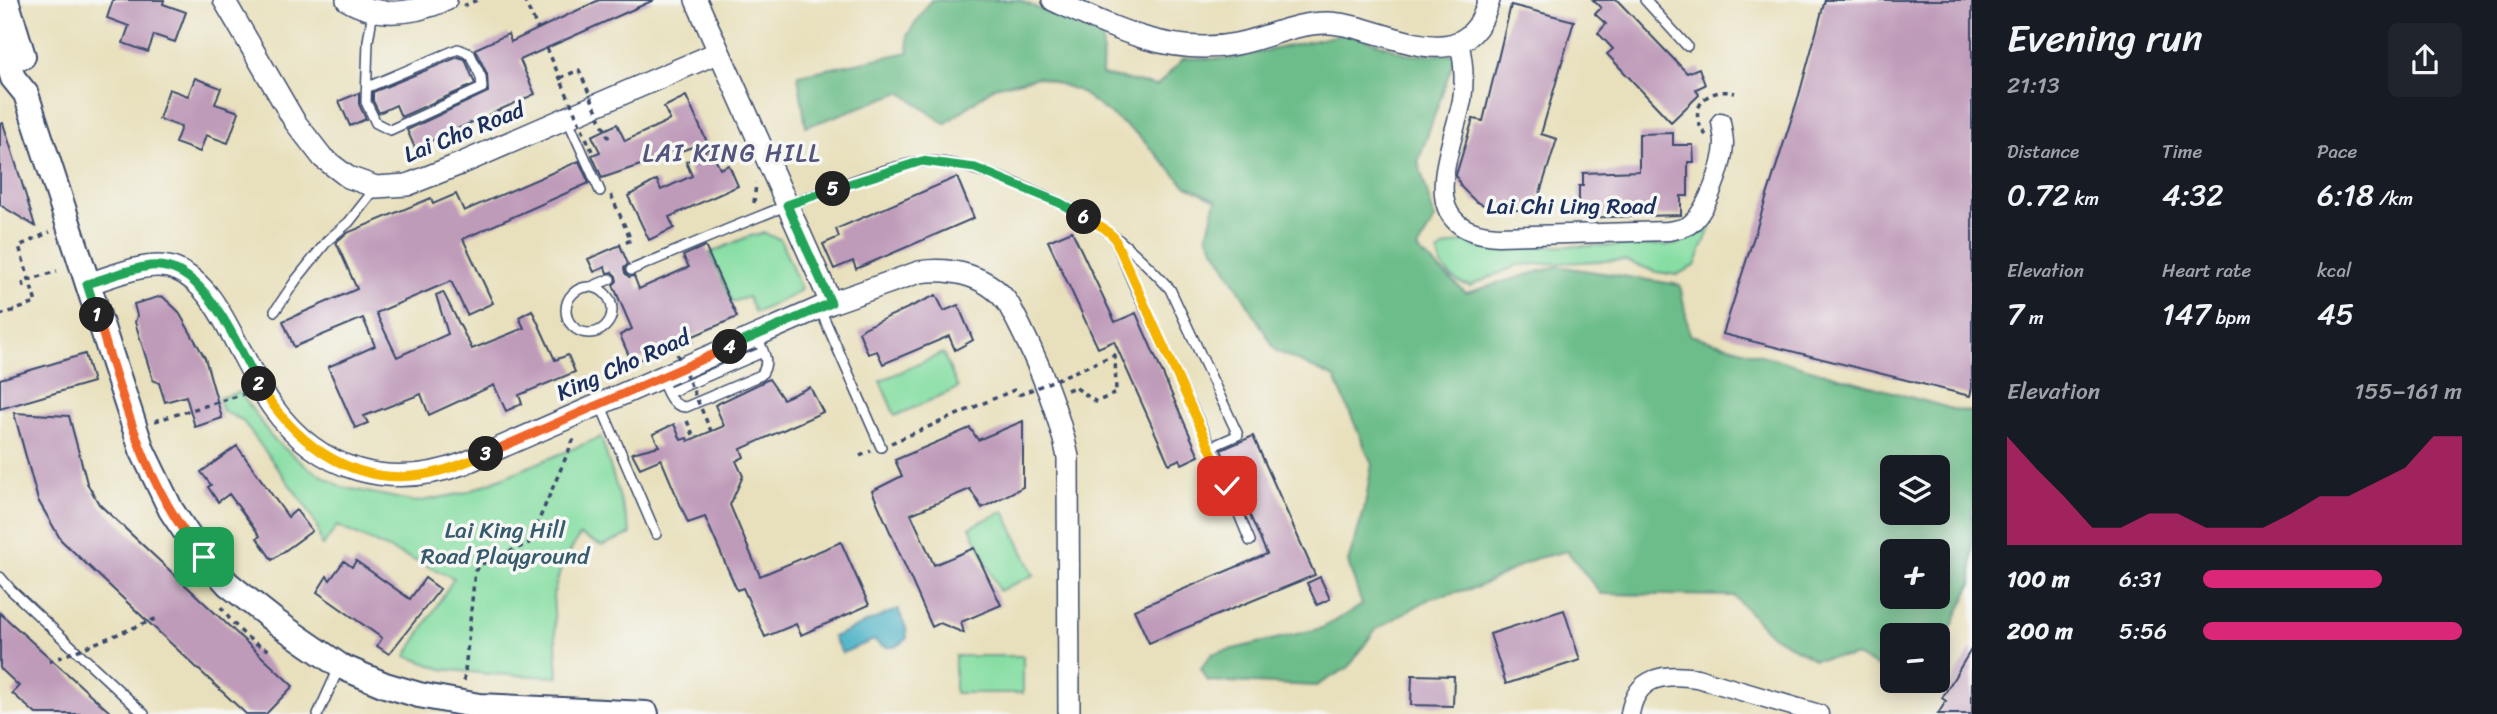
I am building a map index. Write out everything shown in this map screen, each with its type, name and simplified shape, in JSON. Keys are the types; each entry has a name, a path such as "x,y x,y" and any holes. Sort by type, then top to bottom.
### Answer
{"main road":[{"path":"6,0 28,73 26,94"},
{"path":"0,36 13,78 26,94 142,450 171,510 197,549 229,584 276,622 340,666 385,685 455,703 499,708 646,714"}],"street":[{"name":"Lai Cho Road","path":"224,0 295,122 323,158 348,177 376,187 407,185 719,52"},
{"path":"346,0 373,11 410,12 446,0"},
{"path":"696,0 787,205 825,306"},
{"path":"1053,0 1128,34 1174,45 1234,45 1293,27 1321,23 1353,27 1422,46 1442,48 1459,42 1474,30 1489,0"},
{"name":"Lai Chi Ling Road","path":"1459,42 1464,68 1463,90 1444,170 1442,190 1447,207 1457,222 1480,234 1498,236 1654,232 1684,228 1697,218 1707,202 1723,153 1721,122"},
{"name":"King Cho Road","path":"87,284 152,266 174,269 186,276 197,284 218,309 272,407 300,437 344,466 375,475 412,477 444,471 600,404 665,385 760,344 825,306 919,272 933,270 971,276 987,282 1004,296 1009,305 1041,375 1059,422 1068,457 1069,714"},
{"path":"1630,714 1637,692 1643,685 1654,679 1680,675 1819,714"}],"lane":[{"path":"1645,0 1687,46"},
{"path":"368,87 458,49 470,54 481,77 482,88 390,130 376,123 366,102 368,41 373,11"},
{"path":"568,118 604,190"},
{"path":"631,270 787,205 874,174 922,161 975,168 1060,203 1104,228 1170,289 1238,435 1211,447"},
{"path":"275,311 296,279 328,240 349,222 376,187"},
{"path":"1114,237 1211,447 1250,541"},
{"path":"591,287 605,293 610,300 611,315 603,328 589,333 581,332 569,323 565,309 567,302 576,290 610,279"},
{"path":"825,306 881,447"},
{"path":"665,385 672,402 678,407 687,407 761,375 766,369 767,360 760,344"},
{"path":"600,404 656,534"},
{"path":"0,577 10,590 144,714"},
{"path":"318,714 340,666"}],"path":[{"path":"524,0 538,29"},
{"path":"547,48 592,151"},
{"path":"560,78 579,70 609,139"},
{"path":"1710,140 1696,119 1698,108 1703,100 1712,94 1725,90 1735,93"},
{"path":"751,209 756,201 755,178"},
{"path":"604,190 631,240 620,245"},
{"path":"0,314 36,303 19,246 50,232"},
{"path":"31,285 24,287 23,282 59,271"},
{"path":"673,345 711,431"},
{"path":"860,456 1014,390 1019,395 1117,354 1116,393 1096,402 1074,387"},
{"path":"149,422 242,395"},
{"path":"687,421 695,439"},
{"path":"464,681 475,571 482,564 528,543 575,435"},
{"path":"215,601 225,615 260,648 273,651"},
{"path":"49,662 160,617"}],"green space":[{"path":"931,0 1019,0 1103,37 1102,75 1157,86 1184,58 1229,59 1348,33 1411,55 1456,54 1418,162 1435,219 1417,249 1466,293 1557,266 1680,285 1690,335 1956,410 1972,412 1972,584 1950,631 1950,623 1880,623 1880,668 1856,656 1814,659 1770,634 1734,596 1601,594 1567,551 1534,559 1478,587 1431,598 1375,630 1349,667 1316,686 1208,681 1201,668 1212,654 1322,628 1362,605 1348,562 1364,511 1372,464 1335,378 1276,351 1207,236 1216,200 1185,185 1138,135 1079,91 1039,77 994,87 945,124 901,92 806,127 798,75 909,52 907,36"},
{"path":"1714,218 1695,266 1676,275 1657,272 1623,260 1518,265 1470,286 1449,274 1441,264 1438,253 1445,247 1465,241 1477,247 1675,245 1703,232"},
{"path":"763,233 780,239 801,289 796,294 755,313 748,297 732,302 710,253"},
{"path":"943,353 958,388 895,416 880,381"},
{"name":"Lai King Hill Road Playground","path":"240,392 272,438 307,467 342,487 416,502 465,493 601,437 631,534 602,546 580,535 562,565 553,595 558,677 442,669 406,656 454,578 337,526 323,546 321,545 318,529 309,511 242,420 223,411 219,398"},
{"path":"1004,511 1034,575 999,591 970,527"},
{"path":"955,656 1023,656 1023,693 955,693"}],"water":[{"path":"898,609 906,628 907,638 903,642 890,647 882,646 874,640 842,653 833,637"}],"building":[{"path":"113,0 164,0 163,4 186,12 175,42 154,35 148,52 123,43 129,26 107,18"},
{"path":"599,0 654,0 520,60 535,94 415,148 407,130 488,92 487,74 475,49 508,34 511,42"},
{"path":"1593,0 1617,0 1687,73 1699,68 1705,85 1696,89 1699,95 1671,122 1607,54 1613,49 1598,33 1606,24 1595,14 1601,8"},
{"path":"1825,0 1972,0 1970,396 1723,334 1799,95"},
{"path":"1511,5 1574,21 1541,134 1557,139 1537,202 1522,210 1503,210 1475,201 1461,187 1456,175 1473,119 1483,121"},
{"path":"458,57 465,59 475,84 401,117 396,105 379,113 373,101 373,92"},
{"path":"195,78 221,88 215,104 239,112 228,143 206,135 200,152 175,143 181,127 159,119 169,89 188,96"},
{"path":"359,93 359,104 366,119 350,126 339,101"},
{"path":"686,96 707,142 681,151 679,148 649,162 602,178 592,155 600,152 592,136 617,124 625,141 670,120 664,107"},
{"path":"3,123 35,226 0,205 0,124"},
{"path":"1673,133 1673,145 1693,145 1694,162 1688,162 1688,196 1681,196 1681,215 1575,218 1574,200 1579,200 1583,173 1639,171 1639,134"},
{"path":"710,148 720,169 729,165 738,186 669,217 674,228 649,240 628,196 657,180 661,190 692,176 686,162"},
{"path":"579,161 589,183 463,239 493,303 467,315 451,281 376,313 397,357 448,334 436,295 443,292 472,349 524,328 519,317 532,310 555,360 568,355 575,372 519,395 522,404 506,411 494,385 429,415 421,394 364,416 368,423 355,428 328,367 375,346 363,318 294,347 283,321 357,289 336,242 347,233 431,198 433,204 456,194 464,211"},
{"path":"957,177 974,218 856,269 853,261 834,269 823,244 839,237 836,229"},
{"path":"1072,231 1115,322 1136,313 1199,456 1182,464 1180,459 1169,464 1114,341 1098,348 1048,241"},
{"path":"620,245 628,264 624,268 625,273 629,277 634,276 639,289 689,267 683,256 705,246 737,317 691,337 693,342 676,349 674,345 632,363 620,335 632,329 613,285 617,281 616,276 612,272 607,273 605,267 594,272 588,259"},
{"path":"936,295 944,311 958,305 973,340 955,350 949,336 883,364 877,351 868,354 859,332"},
{"path":"162,296 178,311 205,358 222,418 195,427 186,396 165,402 159,383 153,380 135,322 137,316 134,304"},
{"path":"85,354 93,382 0,409 0,379"},
{"path":"769,379 783,399 810,387 823,412 741,449 744,457 736,461 743,476 730,505 760,576 841,542 869,605 801,635 796,624 765,637 743,588 737,590 705,517 688,523 661,459 640,468 632,453 659,446 653,434 674,424 681,440 687,438 688,441 724,426 715,405"},
{"path":"14,413 69,416 87,483 99,504 293,686 266,714 246,714 61,540 38,500"},
{"path":"1023,421 1023,487 982,508 970,489 911,514 934,565 974,548 1001,605 961,622 964,633 940,623 932,627 872,491 902,476 895,460 970,428 978,440"},
{"path":"1253,436 1315,575 1149,643 1134,610 1267,554 1221,450"},
{"path":"237,446 288,517 296,510 312,531 272,560 257,538 260,536 229,494 218,502 208,487 211,485 201,472"},
{"path":"344,561 352,567 356,561 410,599 425,578 440,589 389,654 377,646 382,638 317,592 327,576 330,580"},
{"path":"1320,577 1330,599 1317,605 1307,583"},
{"path":"1564,610 1580,660 1506,684 1490,634"},
{"path":"0,613 112,714 36,714 12,693 19,686 0,668"},
{"path":"1972,648 1972,714 1938,714 1946,701 1942,698 1945,693 1950,693 1950,685"},
{"path":"1412,675 1454,676 1453,706 1411,705"}],"district":[{"name":"LAI KING HILL","path":"732,153"}],"route":[{"path":"204,557 171,510 142,450 87,284 152,266 174,269 197,284 218,309 272,407 300,437 344,466 375,475 412,477 444,471 464,463 831,303 787,205 874,174 922,161 975,168 1060,203 1104,228 1114,237 1227,486"}]}
